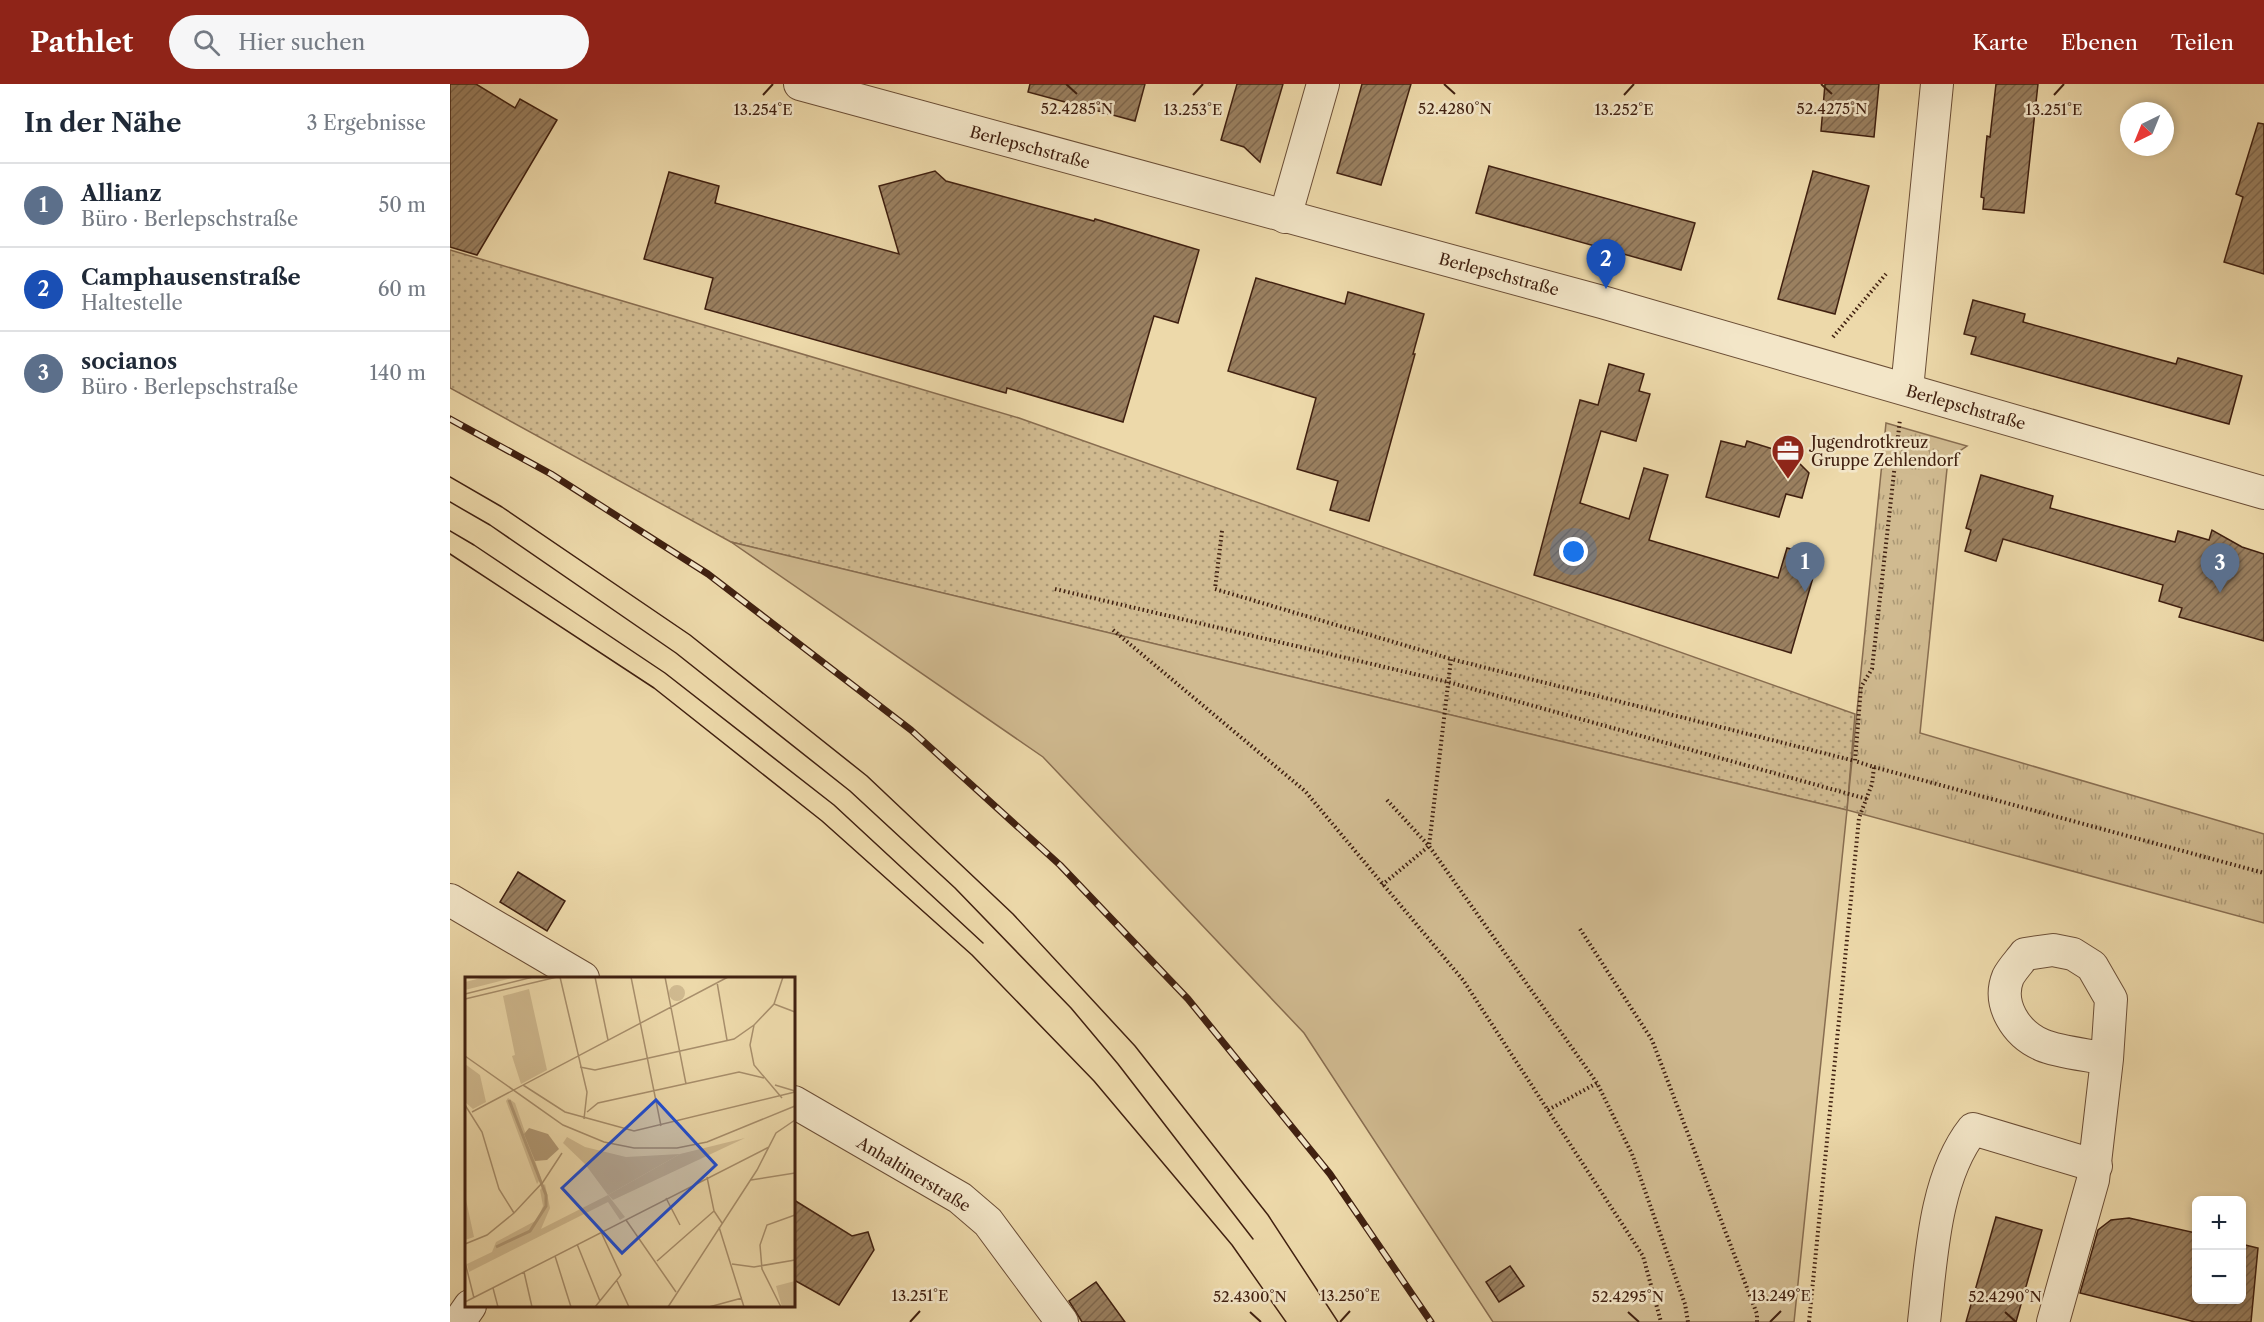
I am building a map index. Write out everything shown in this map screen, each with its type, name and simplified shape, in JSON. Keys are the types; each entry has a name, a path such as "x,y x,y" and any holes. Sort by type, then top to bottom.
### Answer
{"street":[{"name":"Berlepschstraße","path":"800,84 1602,302 1904,404 2264,494"},
{"path":"1286,217 1323,84"},
{"path":"1904,404 1937,84"},
{"path":"450,900 581,977"},
{"path":"2053,1322 2096,1166 2107,1059"},
{"name":"Anhaltinerstraße","path":"795,1103 960,1198 974,1209 988,1222 1062,1322"},
{"path":"1924,1322 1937,1215 1961,1145 1973,1129 2096,1166"},
{"path":"459,1322 469,1307"}],"path":[{"path":"1828,343 1892,266"},
{"path":"1855,761 1861,687 1872,669 1904,404"},
{"path":"1222,531 1215,589 1451,658 1855,761 2264,873"},
{"path":"1055,589 1448,682 1867,799"},
{"path":"1113,630 1305,790 1463,980 1643,1256 1661,1322"},
{"path":"1382,885 1429,846 1451,658"},
{"path":"1809,1322 1859,818 1872,784 1874,767"},
{"path":"1387,800 1429,846 1597,1083 1632,1154 1685,1304 1688,1322"},
{"path":"1580,929 1652,1040 1757,1314 1757,1322"},
{"path":"1548,1110 1597,1083"}],"green space":[{"path":"450,250 1019,418 1855,714 1847,810 731,542 450,388"},
{"path":"1886,423 1967,446 1948,459 1920,733 2264,834 2264,923 1847,810"},
{"path":"731,542 1847,810 1794,1322 1493,1322 1304,1033 1043,757"}],"building":[{"path":"450,84 476,84 515,108 520,99 557,120 477,255 450,247"},
{"path":"1030,84 1145,84 1135,121 1028,92"},
{"path":"1237,84 1283,84 1260,162 1244,147 1221,140"},
{"path":"1362,84 1411,84 1381,185 1337,173"},
{"path":"1825,84 1879,84 1874,137 1821,131"},
{"path":"1996,84 2038,84 2024,213 1983,209 1984,198 1981,197 1987,136 1990,137"},
{"path":"2258,123 2264,124 2264,274 2224,262 2243,197 2236,194"},
{"path":"1489,166 1695,223 1681,270 1476,213"},
{"path":"935,171 946,181 1094,221 1095,219 1199,250 1178,323 1154,316 1123,422 1007,388 1006,393 705,309 713,278 644,259 669,172 719,186 715,203 899,254 879,186"},
{"path":"1813,171 1869,186 1835,314 1778,299"},
{"path":"1256,278 1345,304 1348,292 1424,314 1369,521 1330,510 1338,481 1297,469 1316,398 1228,371"},
{"path":"1973,300 2025,314 2023,322 2176,364 2178,358 2242,376 2229,424 1971,354 1976,337 1964,334"},
{"path":"1609,364 1644,374 1639,391 1650,394 1636,441 1601,431 1580,503 1629,519 1644,468 1668,475 1649,540 1778,578 1787,548 1819,557 1791,653 1534,575 1580,400 1598,405"},
{"path":"1721,441 1745,447 1747,441 1773,449 1772,454 1798,462 1809,473 1802,498 1786,494 1779,517 1706,497"},
{"path":"1981,475 2053,496 2050,508 2175,542 2178,531 2209,540 2212,530 2242,547 2264,554 2264,641 2179,617 2182,608 2159,601 2163,585 2003,539 1996,561 1965,551 1971,530 1966,528"},
{"path":"518,872 565,901 547,931 500,902"},
{"path":"795,1201 852,1236 868,1232 874,1250 839,1305 795,1281"},
{"path":"1996,1217 2042,1230 2016,1322 1966,1322"},
{"path":"2129,1218 2192,1232 2192,1304 2246,1304 2246,1245 2258,1248 2251,1322 2195,1322 2080,1293 2098,1230 2111,1220"},
{"path":"1510,1266 1524,1286 1499,1302 1486,1282"},
{"path":"1096,1282 1125,1322 1082,1322 1069,1301"}],"tram line":[{"path":"450,477 502,507 690,635 867,776 1013,914 1135,1046 1268,1215 1338,1322"},
{"path":"450,502 490,525 676,653 850,791 955,888 1071,1008 1118,1064 1253,1239"},
{"path":"450,531 665,673 834,805 983,943"},
{"path":"450,554 654,688 822,821 972,955 1094,1081 1232,1245 1286,1322"}],"railway":[{"path":"450,419 551,474 708,574 911,730 1060,865 1188,999 1330,1174 1431,1322"}],"place":[{"name":"Camphausenstraße","path":"1606,289"},
{"name":"Jugendrotkreuz Gruppe Zehlendorf","path":"1788,480"},
{"name":"Allianz","path":"1805,592"},
{"name":"socianos","path":"2220,593"}]}
